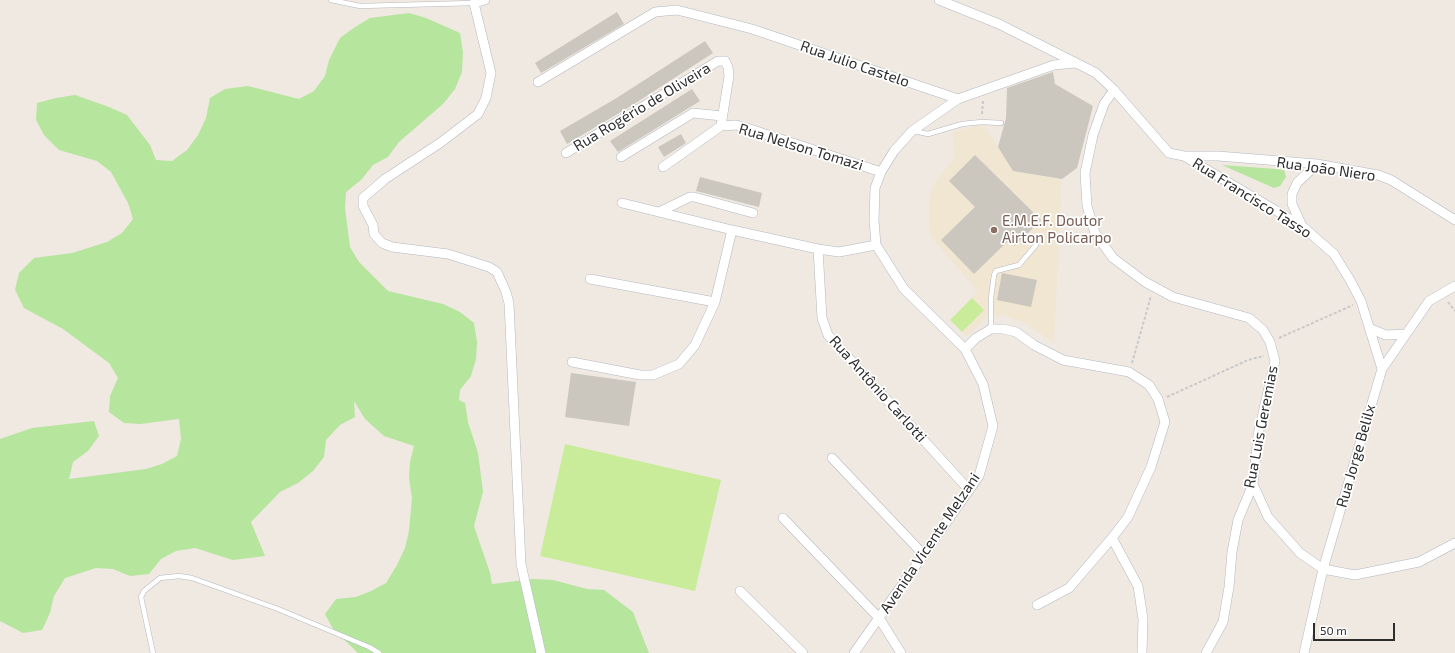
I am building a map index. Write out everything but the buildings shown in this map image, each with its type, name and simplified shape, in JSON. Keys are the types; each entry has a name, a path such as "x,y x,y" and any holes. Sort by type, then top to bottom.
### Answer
{"street":[{"path":"485,0 474,3 491,73 486,98 478,114 366,194 363,198 363,206 373,224 374,234 382,243 392,247 448,254 489,267 497,272 506,292 509,303 521,564 541,653"},
{"name":"Rua Francisco Tasso","path":"939,0 1000,24 1096,72 1114,90 1169,153 1184,156 1302,226 1334,254 1362,301 1382,369"},
{"name":"Rua Julio Castelo","path":"538,82 655,12 677,10 752,29 958,99"},
{"name":"Rua Rogério de Oliveira","path":"566,153 718,61 725,62 728,66 721,126"},
{"name":"Avenida Vicente Melzani","path":"854,653 979,476 993,426 983,384 965,348 904,289 876,245 874,220 875,188 881,172 894,150 912,131 958,99 1054,64 1076,63"},
{"name":"Rua Luis Geremias","path":"1114,90 1104,104 1088,154 1085,173 1087,206 1095,233 1113,258 1154,287 1173,297 1249,318 1263,330 1270,342 1275,361 1258,436 1253,484 1238,520 1234,539 1223,622 1206,653"},
{"path":"621,157 693,113 722,116"},
{"name":"Rua Nelson Tomazi","path":"721,126 736,125 747,128 881,172"},
{"path":"663,167 721,126"},
{"name":"Rua João Niero","path":"1184,156 1218,156 1317,164 1386,177 1455,220"},
{"path":"1302,226 1292,204 1292,194 1297,184 1317,164"},
{"path":"659,212 694,197 753,213"},
{"path":"622,203 818,249 839,252 876,245"},
{"path":"572,362 640,375 653,375 668,370 679,364 695,345 715,302 732,230"},
{"name":"Rua Antônio Carlotti","path":"818,249 822,318 828,334 969,490"},
{"path":"590,279 715,302"},
{"name":"Rua Jorge Belilx","path":"1304,653 1323,570 1382,369 1429,301 1455,286"},
{"path":"965,348 976,338 991,329 1003,329 1016,332 1034,345 1062,360 1130,372 1149,385 1159,401 1164,422 1151,467 1128,517 1069,588 1036,605"},
{"path":"1371,329 1386,335 1406,334"},
{"path":"832,458 923,554"},
{"path":"1253,484 1268,517 1300,553 1323,570 1355,575 1419,562 1455,543"},
{"path":"783,518 879,618 901,653"},
{"path":"1112,538 1138,586 1143,619 1142,653"},
{"path":"740,591 803,653"}],"lane":[{"path":"331,0 360,6 474,3"},
{"path":"912,131 928,134 962,124 982,122 1001,123"},
{"path":"991,329 991,298 994,275 996,271 1019,266 1036,245"},
{"path":"154,653 141,597 144,590 160,578 179,576 192,578 278,609 369,647 379,653"}],"path":[{"path":"982,122 983,90"},
{"path":"1130,372 1154,287"},
{"path":"1270,342 1362,301"},
{"path":"1159,401 1248,360 1273,353"}],"shaded area":[{"name":"E.M.E.F. Doutor Airton Policarpo","path":"984,124 1013,171 1062,179 1054,343 1023,322 1004,315 987,317 967,337 950,320 978,291 930,236 929,197 935,182 954,158 953,132"}],"green space":[{"path":"409,13 426,18 460,33 463,52 462,72 455,89 443,104 399,142 388,157 373,165 361,180 346,192 345,208 350,247 359,262 388,291 443,304 460,312 474,323 477,342 476,359 471,376 460,390 459,400 465,403 468,422 478,453 483,492 474,526 490,573 492,584 533,579 553,580 587,589 604,590 633,612 649,653 358,653 333,629 325,614 336,599 356,597 386,583 397,565 405,548 409,531 412,498 409,478 410,462 414,446 384,436 365,419 354,401 355,417 340,425 326,440 324,457 313,471 298,483 280,492 251,522 265,556 233,560 195,548 176,551 161,559 149,574 130,576 113,569 96,568 65,578 54,596 50,613 42,630 23,633 0,621 0,439 32,428 94,421 99,436 88,451 73,462 69,479 146,469 162,464 177,456 181,439 179,419 140,424 124,423 109,412 110,396 118,378 109,363 63,329 24,308 15,290 19,273 34,258 72,253 107,242 122,233 133,219 128,203 111,172 97,161 59,150 44,135 36,120 37,103 75,95 109,107 127,115 150,145 156,160 172,161 187,150 198,135 206,118 210,98 225,89 248,86 299,99 314,91 325,76 329,60 340,38 370,18"},
{"path":"1222,165 1284,170 1286,177 1280,186 1274,188"},
{"path":"972,298 984,310 962,332 950,320"},
{"path":"565,444 721,480 695,591 540,556"}],"place":[{"name":"E.M.E.F. Doutor Airton Policarpo","path":"994,230"}]}
